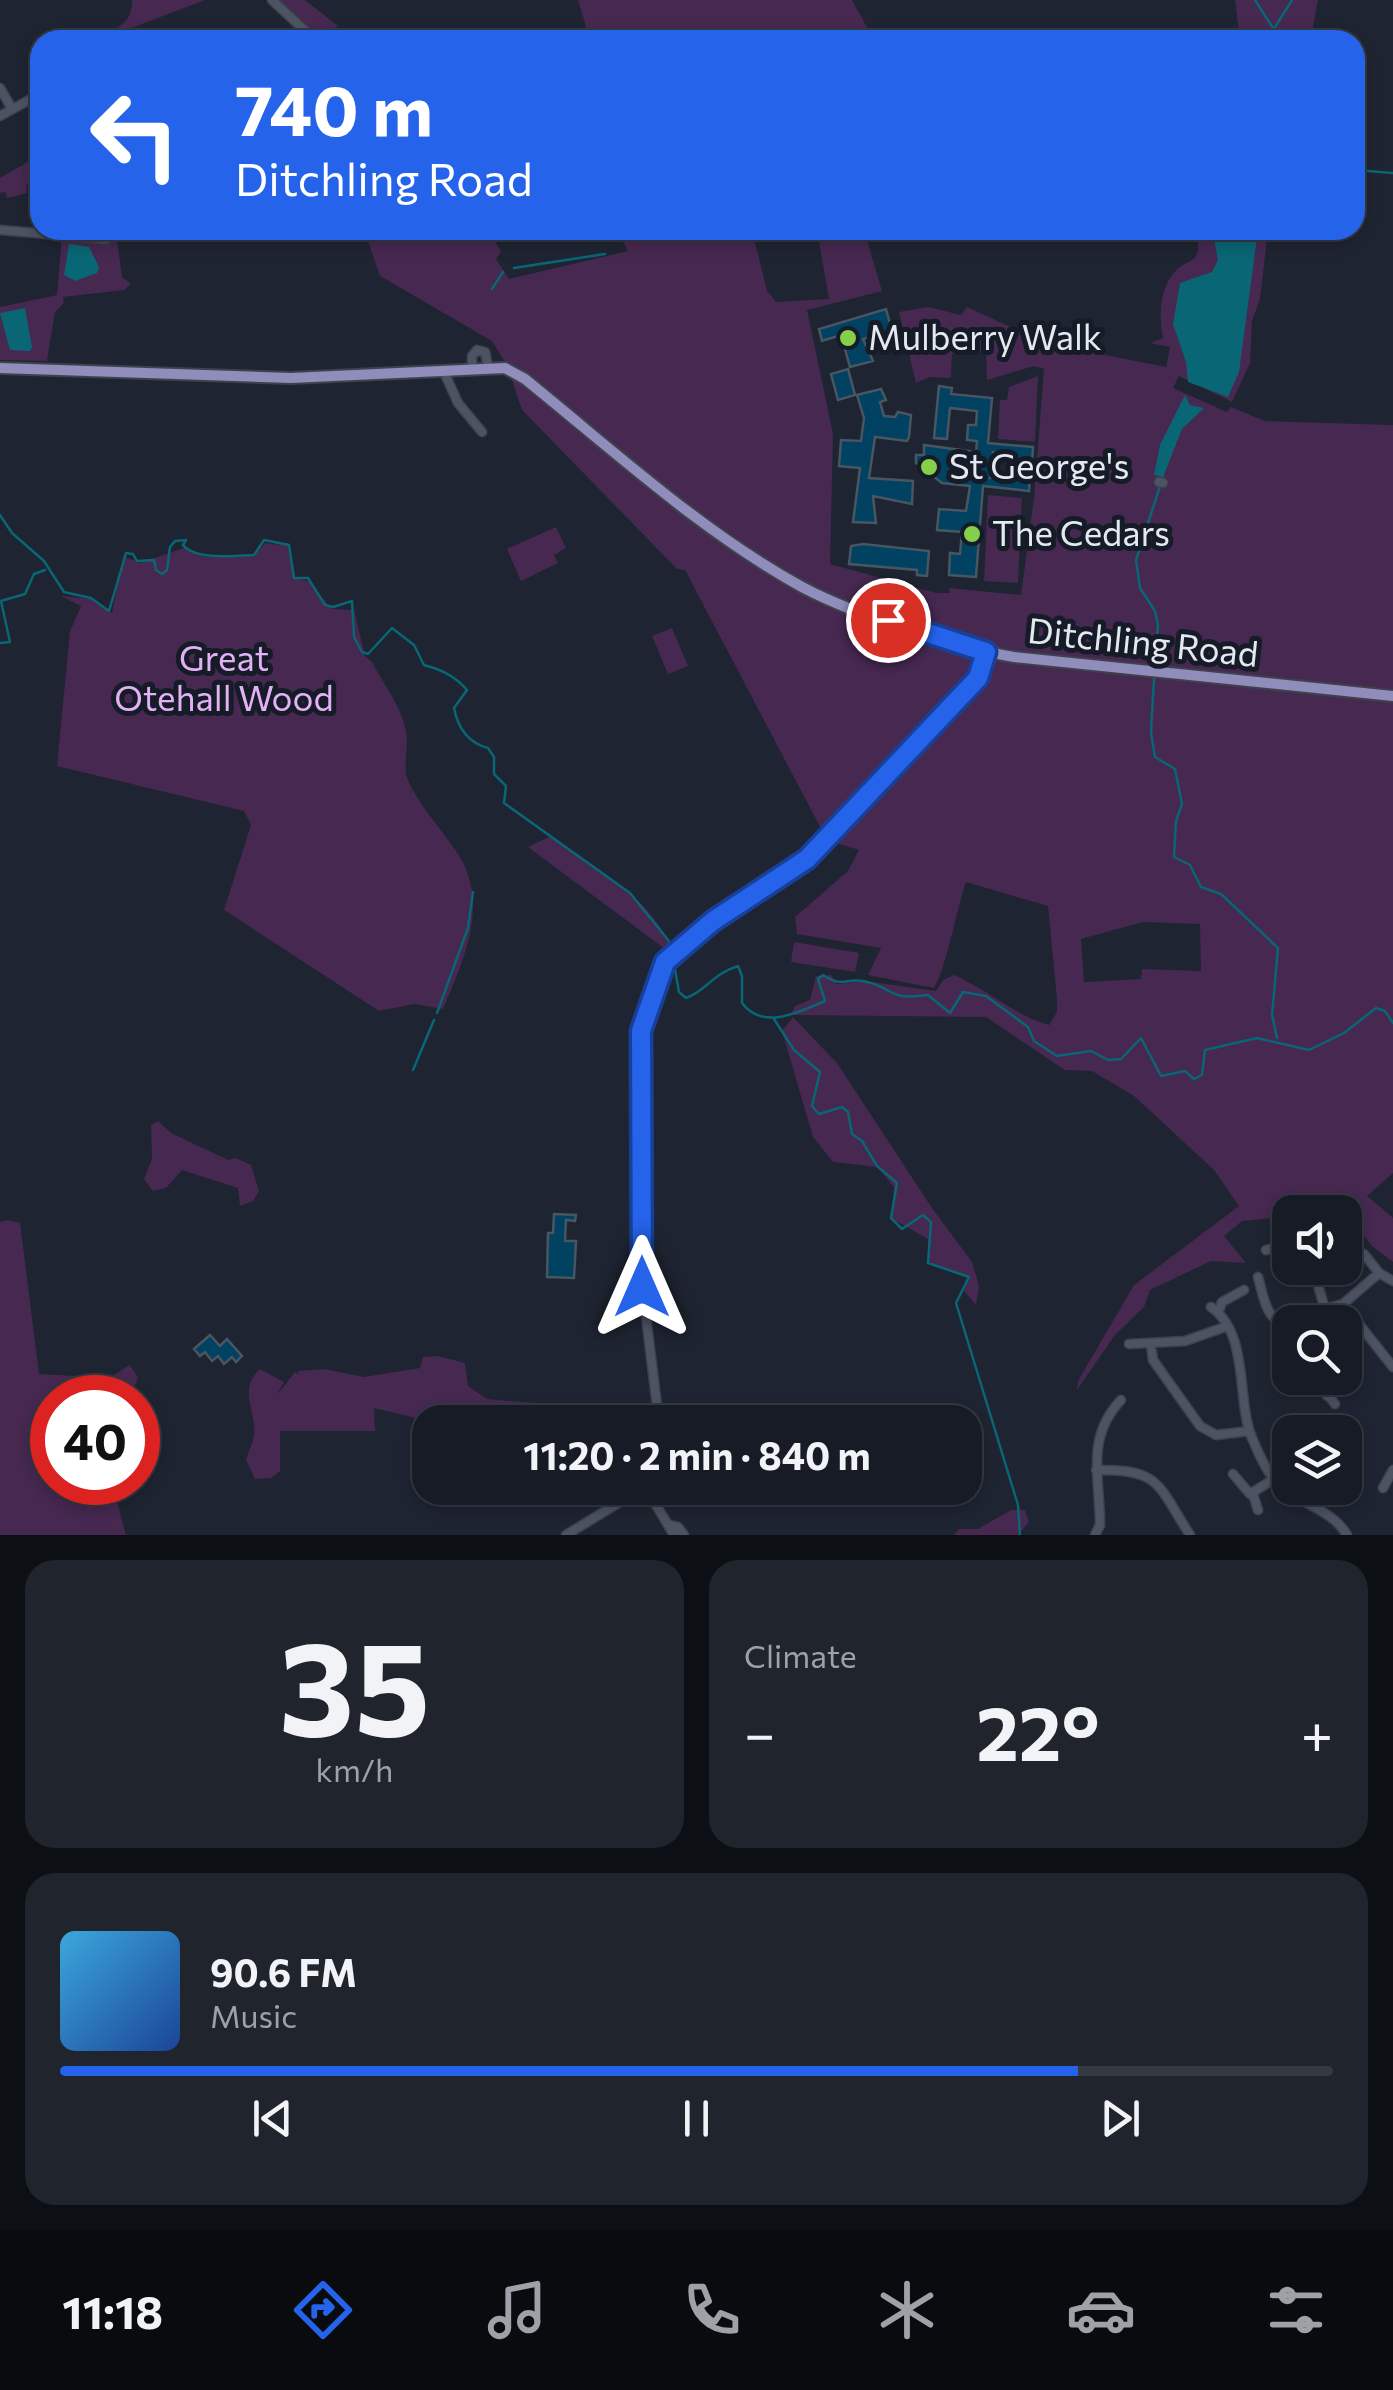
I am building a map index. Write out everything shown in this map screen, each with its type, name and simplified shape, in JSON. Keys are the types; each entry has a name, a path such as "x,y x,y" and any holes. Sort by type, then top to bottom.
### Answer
{"main road":[{"path":"0,368 291,378 488,367"},
{"name":"Ditchling Road","path":"488,367 509,369 526,379 719,534 804,588 888,620 986,652 1393,696"}],"street":[{"path":"272,0 304,30"},
{"path":"0,88 12,109"},
{"path":"0,116 30,99"},
{"path":"0,230 30,232"},
{"path":"472,368 472,356 477,350 485,352 488,367"},
{"path":"444,372 470,427 482,432"},
{"path":"657,1405 642,1287 641,1031 665,962 713,921 807,859 978,678 986,652"},
{"path":"1266,1250 1272,1248"},
{"path":"1364,1254 1379,1273 1393,1281"},
{"path":"1340,1305 1379,1273"},
{"path":"1258,1277 1272,1317"},
{"path":"1244,1290 1214,1310 1225,1326 1242,1379 1249,1431 1272,1475"},
{"path":"1344,1304 1393,1368"},
{"path":"1129,1344 1184,1342 1225,1326"},
{"path":"1151,1345 1153,1360 1200,1426 1216,1435 1249,1431"},
{"path":"1328,1396 1335,1404"},
{"path":"1098,1534 1098,1434 1121,1400"},
{"path":"1096,1470 1144,1473 1190,1535"},
{"path":"1383,1488 1393,1470"},
{"path":"1233,1474 1253,1494 1258,1510"},
{"path":"1253,1494 1272,1480"},
{"path":"566,1535 616,1505"},
{"path":"656,1505 674,1535"},
{"path":"1313,1505 1340,1523 1347,1535"},
{"path":"670,1525 678,1526 684,1535"}],"green space":[{"path":"132,0 205,0 126,30 113,30 125,22"},
{"path":"275,0 305,0 338,26 312,30"},
{"path":"578,0 852,0 868,30 587,30"},
{"path":"1235,0 1318,0 1312,30 1239,30"},
{"path":"30,161 27,193 7,198 5,192 0,193 0,178"},
{"path":"62,240 117,240 122,277 131,284 124,290 63,297 64,303 55,312 47,361 0,360 0,307 57,295"},
{"path":"367,240 494,240 501,251 496,259 509,279 628,251 622,240 754,240 767,291 776,302 829,299 818,240 867,240 882,291 807,310 833,434 830,564 936,593 950,593 949,588 1021,595 1034,498 1044,369 1034,366 987,380 986,351 952,354 951,378 930,377 916,383 899,312 928,307 961,315 967,307 1045,343 1166,367 1170,347 1150,343 1163,338 1162,297 1172,275 1196,256 1198,240 1267,240 1260,299 1252,321 1250,363 1232,402 1179,376 1173,388 1227,412 1231,407 1265,421 1393,425 1393,1173 1367,1196 1393,1218 1393,1262 1362,1233 1362,1195 1272,1195 1272,1218 1242,1221 1224,1236 1246,1263 1211,1261 1150,1290 1144,1307 1115,1335 1077,1390 1078,1381 1134,1285 1239,1206 1214,1170 1134,1096 1092,1071 1065,1070 986,1017 791,1015 795,1006 810,1000 816,976 831,975 837,984 864,981 936,991 943,980 954,975 1049,1025 1057,1012 1057,999 1048,906 966,882 934,988 868,975 881,948 797,934 795,917 848,871 859,850 827,840 685,570 677,569 522,410 507,365 492,341 380,276","holes":["1143,922 1200,924 1201,971 1142,969 1141,979 1084,982 1081,939"]},
{"path":"1038,376 1035,442 998,439 1000,400 1007,400 1009,387"},
{"path":"988,495 1022,498 1018,583 984,581"},
{"path":"556,527 566,548 554,555 558,563 521,581 507,549"},
{"name":"Great Otehall Wood","path":"265,543 290,546 294,578 308,581 332,609 354,610 365,656 404,722 407,778 465,867 471,887 471,928 443,1009 414,1004 379,1011 224,910 251,825 244,811 57,766 70,631 81,606 61,596 91,599 112,613 123,556 140,563 187,547 205,557 254,556"},
{"path":"672,628 688,666 668,674 652,636"},
{"path":"551,836 639,902 654,918 673,955 528,847"},
{"path":"794,942 859,953 855,972 791,962"},
{"path":"793,1017 837,1063 972,1262 979,1286 976,1305 964,1291 968,1277 928,1263 928,1239 891,1218 894,1187 877,1167 833,1162 813,1137 782,1031"},
{"path":"158,1121 171,1133 228,1160 236,1158 251,1165 259,1191 253,1201 240,1206 238,1188 182,1170 166,1188 153,1191 144,1179 152,1159 151,1125"},
{"path":"0,1222 20,1223 39,1374 56,1375 30,1375 30,1505 118,1505 126,1535 0,1535"},
{"path":"438,1356 465,1363 468,1386 487,1399 560,1405 412,1405 412,1417 374,1408 375,1431 280,1431 280,1471 271,1478 255,1479 246,1460 254,1435 249,1392 260,1369 284,1382 277,1395 298,1371 324,1369 364,1377 420,1368 423,1357"},
{"path":"130,1365 136,1375 114,1375"},
{"path":"1011,1510 1025,1510 1029,1522 1018,1535 954,1535 959,1529 978,1529"}],"water":[{"path":"1214,240 1257,240 1239,372 1228,397 1188,382 1186,362 1173,324 1180,283 1212,272 1218,260"},
{"path":"69,244 89,247 99,267 97,273 75,281 64,275"},
{"path":"25,308 32,347 30,351 10,350 0,313"},
{"path":"1185,395 1190,405 1204,408 1182,429 1163,477 1154,475 1160,445"}],"building":[{"name":"Mulberry Walk","path":"886,309 892,331 863,339 873,361 850,367 841,335 822,341 819,329"},
{"path":"848,369 855,395 838,400 831,374"},
{"path":"939,386 952,388 951,394 992,398 988,443 1033,447 1032,462 1016,461 1016,455 993,452 990,478 1030,477 1029,491 983,486 976,577 949,575 950,553 960,554 962,532 937,530 939,509 966,511 970,486 942,483 916,463 916,455 924,455 924,445 976,452 977,441 967,440 968,425 976,425 977,411 950,408 947,439 934,438"},
{"path":"881,389 886,400 880,402 884,416 895,417 898,412 911,415 909,437 907,441 875,437 869,478 913,481 912,504 873,496 876,523 853,522 860,468 839,466 841,440 861,441 864,418 857,395"},
{"path":"851,546 929,551 927,576 917,575 917,570 849,564"},
{"path":"554,1214 576,1215 575,1221 566,1220 565,1241 576,1241 574,1278 547,1277 548,1233 553,1233"},
{"path":"210,1335 220,1346 227,1339 242,1356 236,1362 232,1357 224,1364 218,1356 212,1361 205,1352 200,1356 194,1349"}],"waterway":[{"path":"1255,0 1273,28"},
{"path":"1273,30 1292,0"},
{"path":"1365,171 1393,173"},
{"path":"514,268 605,254"},
{"path":"492,289 503,272"},
{"path":"1155,666 1158,625 1155,611 1140,588 1136,560 1163,477"},
{"path":"0,515 12,533 44,561 64,592 91,598 109,611 126,553 133,554 137,561 154,560 156,570 162,574 167,570 170,547 175,541 186,540 183,545 188,550 216,556 254,555 264,540 289,545 294,578 308,578 325,605 333,607 352,601 354,637 362,652 368,654 392,628 414,645 424,665 463,685 467,690 454,708 456,715 465,734 488,748 494,757 494,774 506,786 504,803 630,893 669,941 671,951"},
{"path":"0,643 10,642 1,601 25,594 34,574 45,570"},
{"path":"1154,678 1151,732 1155,757 1175,769 1182,804 1176,821 1174,857 1190,865 1201,887 1221,894 1278,948 1272,1015 1277,1038"},
{"path":"437,1013 468,928 473,892"},
{"path":"673,958 679,992 686,998 738,966 742,1003 760,1016 782,1017 825,1001 818,979 823,975 839,982 857,980 873,984 897,995 928,995 950,1013 963,992 986,996 1028,1027 1034,1041 1057,1056 1091,1051 1108,1060 1121,1059 1141,1038 1161,1076 1185,1071 1194,1079 1202,1075 1205,1050 1257,1038 1309,1050 1344,1033 1376,1008 1385,1011 1393,1023"},
{"path":"774,1019 794,1050 820,1072 812,1106 819,1114 842,1107 848,1112 852,1134 862,1141 877,1166 897,1183 891,1218 902,1229 923,1215 931,1222 928,1263 969,1277 956,1303 1018,1505 1020,1535"},
{"path":"413,1070 434,1020"}],"place":[{"name":"Mulberry Walk","path":"848,338"},
{"name":"St George's","path":"929,467"},
{"name":"The Cedars","path":"972,534"}],"route":[{"path":"642,1287 641,1031 665,962 713,921 807,859 978,678 986,652 888,620"}]}
